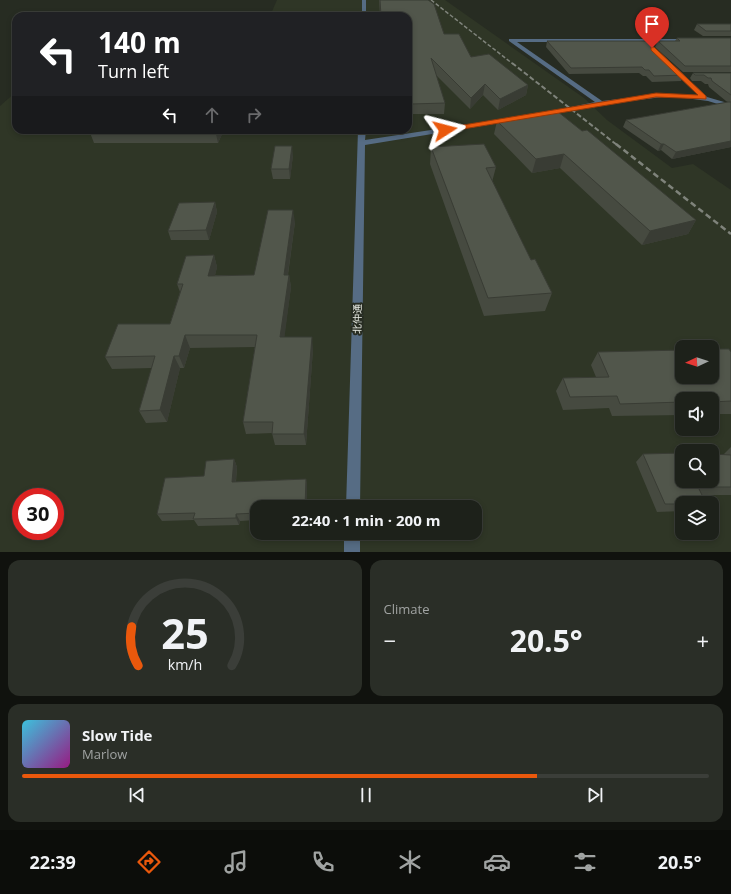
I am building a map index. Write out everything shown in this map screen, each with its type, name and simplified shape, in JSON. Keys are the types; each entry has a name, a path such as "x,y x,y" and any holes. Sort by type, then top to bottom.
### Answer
{"street":[{"path":"364,0 364,12"},
{"path":"602,104 511,40 699,40"},
{"path":"643,40 648,45"},
{"path":"670,65 704,97"},
{"path":"681,75 688,75"},
{"path":"541,114 656,95 704,97 731,106"},
{"path":"362,143 519,118"},
{"name":"北仲通","path":"353,500 362,134"},
{"path":"352,540 352,552"}],"shaded area":[{"path":"277,0 445,0 584,98 607,120 672,168 693,164 731,190 731,552 0,552 0,106 12,96 12,134 412,134 412,12 272,12"}],"building":[{"path":"380,0 428,0 434,4 444,34 459,34 471,57 489,54 528,85 500,99 485,84 471,98 431,58 445,103 412,104 412,12 381,12"},
{"path":"697,24 731,24 731,31 706,31"},
{"path":"677,38 731,38 731,66 685,66 658,41 680,41"},
{"path":"547,41 647,41 684,75 654,76 649,70 645,70 642,67 571,68"},
{"path":"693,73 731,73 731,95 712,81 711,78 704,75 695,75"},
{"path":"731,102 731,141 676,152 664,144 661,144 626,120"},
{"path":"557,111 582,131 587,130 696,220 650,231 564,154 536,159 497,121"},
{"path":"484,144 496,167 486,168 531,260 535,259 552,293 488,298 431,147"},
{"path":"275,146 292,146 289,169 271,169"},
{"path":"215,202 206,230 168,231 179,203"},
{"path":"268,210 293,210 284,275 289,275 280,337 312,337 304,434 272,434 273,422 243,422 257,335 185,335 179,356 174,356 160,410 139,411 155,356 105,357 118,324 170,324 183,284 177,284 186,256 214,255 208,276 254,275"},
{"path":"719,349 729,349 731,352 731,401 719,402 719,392 675,392 675,402 620,404 617,396 570,397 563,378 609,377 598,352 675,350 675,384 719,384"},
{"path":"675,453 675,488 698,488 702,496 675,496 675,504 665,504 643,454"},
{"path":"719,454 731,455 731,487 719,487"},
{"path":"234,459 232,482 306,479 305,500 250,500 250,513 236,514 236,518 193,519 195,513 157,514 165,478 204,476 206,461"}],"railway":[{"path":"431,0 513,64"},
{"path":"512,63 617,145"},
{"path":"616,144 731,234"}],"route":[{"path":"445,130 656,95 704,97 652,48"}]}
